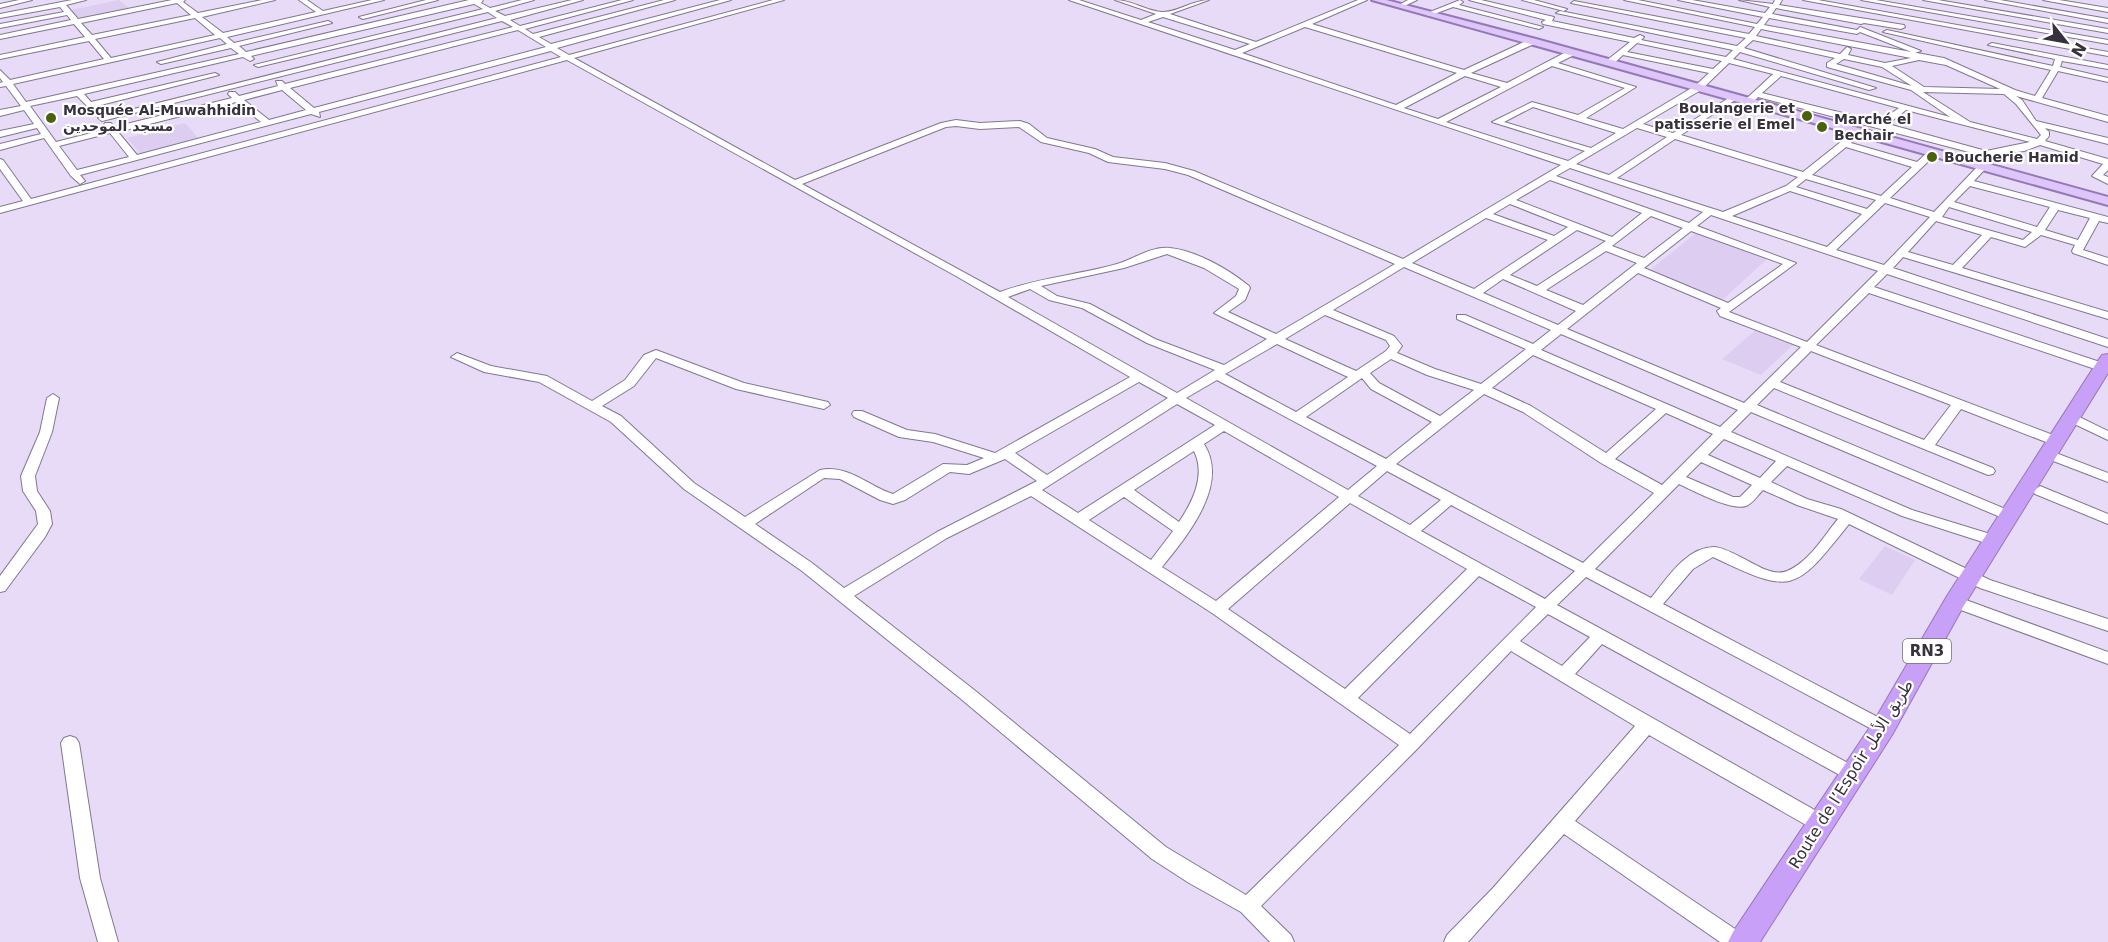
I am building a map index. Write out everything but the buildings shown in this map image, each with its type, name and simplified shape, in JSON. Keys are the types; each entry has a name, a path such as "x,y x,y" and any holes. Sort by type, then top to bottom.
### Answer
{"highway":[{"name":"Route de l’Espoir طريق الأمل","path":"1743,942 1883,728 1955,602 2103,372"}],"main road":[{"path":"1376,0 1573,52 1963,162 1983,160 2108,201"}],"street":[{"path":"0,6 31,0 41,8"},
{"path":"0,16 80,0"},
{"path":"0,37 179,0 326,122"},
{"path":"0,57 272,0"},
{"path":"304,2 321,0"},
{"path":"4,84 381,0"},
{"path":"363,16 435,0"},
{"path":"0,113 377,25 481,3 531,0"},
{"path":"102,118 580,0"},
{"path":"590,0 654,34"},
{"path":"54,145 630,0"},
{"path":"533,36 655,2 672,0 693,9"},
{"path":"74,174 313,112 716,1 728,0"},
{"path":"1072,0 1235,52 1397,108 2108,343"},
{"path":"1118,0 1256,44"},
{"path":"1141,22 1206,0"},
{"path":"1235,52 1364,0"},
{"path":"1400,6 1414,0"},
{"path":"1429,14 1464,0"},
{"path":"1473,0 1545,23"},
{"path":"1525,0 1647,31 1738,50 1872,88"},
{"path":"1627,0 1947,63"},
{"path":"1609,63 1623,53 1680,0 1766,15 1947,34"},
{"path":"1742,0 1776,3 1860,26 2108,80"},
{"path":"1806,0 2108,54"},
{"path":"1864,0 2108,42"},
{"path":"1926,0 1971,4 2108,31"},
{"path":"1988,0 2108,21"},
{"path":"2046,0 2073,2 2108,10"},
{"path":"517,1 599,49"},
{"path":"0,210 774,1"},
{"path":"1521,38 1575,1 1842,57 1886,64 1926,59"},
{"path":"1830,65 1842,57 1851,44 1873,1"},
{"path":"304,2 342,33"},
{"path":"2036,100 2056,68 2073,2"},
{"path":"481,3 567,57 702,134 796,183 999,296 1348,497 1853,774"},
{"path":"258,65 393,33 481,3"},
{"path":"1341,3 1350,5"},
{"path":"843,596 942,535 1032,489 1177,398 1698,88 1751,38 1776,3"},
{"path":"61,4 110,61"},
{"path":"1956,36 1971,4"},
{"path":"627,19 682,5"},
{"path":"1452,5 1728,60 2038,142 2108,163 2097,176 2108,181"},
{"path":"176,11 197,6"},
{"path":"348,7 377,25"},
{"path":"0,26 69,12"},
{"path":"0,48 119,23"},
{"path":"161,62 328,23"},
{"path":"1304,24 1507,86"},
{"path":"1860,26 2009,92 2105,118 2108,108"},
{"path":"393,33 424,52"},
{"path":"1947,63 1955,39 2108,67"},
{"path":"1397,108 1533,41"},
{"path":"1769,58 1798,48"},
{"path":"151,51 171,72"},
{"path":"1439,122 1573,52"},
{"path":"1785,52 1808,59"},
{"path":"1623,53 1715,72"},
{"path":"1757,94 1940,141 1983,160 2024,148 2045,136 2045,132 2033,122 2009,92 1920,89 1819,62"},
{"path":"1551,63 1632,87 1579,118"},
{"path":"1886,64 1967,124"},
{"path":"204,65 224,81 225,87 237,98 268,123"},
{"path":"0,72 4,84 26,106 84,188"},
{"path":"1748,102 1779,73"},
{"path":"89,105 215,75"},
{"path":"1861,96 1885,81"},
{"path":"1803,117 1823,86"},
{"path":"78,93 135,158"},
{"path":"1609,178 1732,98"},
{"path":"1593,151 1496,122 1529,104 1623,132"},
{"path":"1870,136 1904,108"},
{"path":"2071,131 2086,113"},
{"path":"2033,122 2108,141"},
{"path":"796,183 944,125 956,123 980,126 1020,124 1044,140 1092,151 1111,160 1165,166 1191,174 2010,516"},
{"path":"0,134 39,124"},
{"path":"1958,129 1967,124"},
{"path":"1637,125 2025,244 2039,232 2056,206"},
{"path":"1723,216 1789,188 1857,132"},
{"path":"0,147 47,135"},
{"path":"1940,141 1949,135"},
{"path":"1845,144 1920,166"},
{"path":"1828,251 1932,153"},
{"path":"1248,906 1411,744 1546,605 1585,570 1902,253 1970,183 1983,160"},
{"path":"0,162 29,202"},
{"path":"0,180 11,177"},
{"path":"1550,177 1791,263 1723,312 1727,316 1959,404 2052,448 2108,478"},
{"path":"1970,183 2108,220"},
{"path":"1789,188 1869,213"},
{"path":"1510,201 1575,227 1608,243 1641,265 1729,307"},
{"path":"1949,204 2081,244"},
{"path":"1538,290 1650,212"},
{"path":"1218,609 1386,465 1709,212"},
{"path":"1486,215 1556,240"},
{"path":"2096,217 2077,251 2108,262"},
{"path":"1475,293 1575,227"},
{"path":"1955,269 1988,234"},
{"path":"999,296 1031,285 1113,268 1160,251 1170,250 1237,280 1245,288 1241,298 1220,313 1277,340 1360,374 1375,386 1441,422"},
{"path":"1902,253 2108,316"},
{"path":"1502,275 1584,310"},
{"path":"1031,285 1053,298 1086,306 1151,341 1221,372 1297,417 1386,465 1883,728"},
{"path":"1866,288 2103,372"},
{"path":"1297,417 1390,354 1396,346 1394,341 1325,311"},
{"path":"1461,317 1907,513 1995,541"},
{"path":"593,406 628,384 636,377 647,358 656,354 740,386 824,405"},
{"path":"1390,354 1431,372 1483,389 1536,413 1606,460 1662,491"},
{"path":"457,357 488,369 543,380 621,423 689,486 793,557 843,596 1159,854 1248,906 1284,942"},
{"path":"743,525 820,474 830,472 844,475 893,499 900,497 948,467 969,470 1000,455 1140,376"},
{"path":"1771,383 1988,471"},
{"path":"0,586 40,534 45,524 43,511 30,491 28,476 46,432 53,398"},
{"path":"1927,446 1959,404"},
{"path":"1606,460 1665,407"},
{"path":"858,414 904,434 935,438 1000,455 1045,480"},
{"path":"2072,417 2108,436"},
{"path":"1078,520 1223,426"},
{"path":"1153,568 1181,530 1195,506 1206,476 1206,466 1196,443"},
{"path":"1698,455 1802,502 1829,509 1847,517 1971,578 2003,591 2108,625"},
{"path":"1676,478 1731,501 1743,502 1785,460"},
{"path":"1032,489 1218,609 1411,744"},
{"path":"1124,490 1181,530"},
{"path":"2040,491 2108,519"},
{"path":"1411,532 1450,499"},
{"path":"1653,606 1688,567 1704,553 1714,552 1772,578 1787,579 1800,573 1847,517"},
{"path":"1346,699 1478,568"},
{"path":"1955,602 2108,658"},
{"path":"1564,675 1601,635"},
{"path":"1509,642 1647,725 1820,823"},
{"path":"1454,942 1563,823 1647,725"},
{"path":"70,743 90,878 108,942"},
{"path":"1563,823 1737,942"}],"shaded area":[{"path":"119,0 130,9 82,20 71,10"},
{"path":"185,123 199,139 141,154 127,138"},
{"path":"1696,233 1768,258 1719,303 1644,275"},
{"path":"1756,330 1795,343 1761,375 1722,359"},
{"path":"1885,546 1915,560 1892,595 1859,579"}],"place":[{"name":"Boulangerie et patisserie el Emel","path":"1807,116"},
{"name":"Mosquée Al-Muwahhidin مسجد الموحدين","path":"51,118"},
{"name":"Marché el Bechair","path":"1822,127"},
{"name":"Boucherie Hamid","path":"1932,157"}]}
